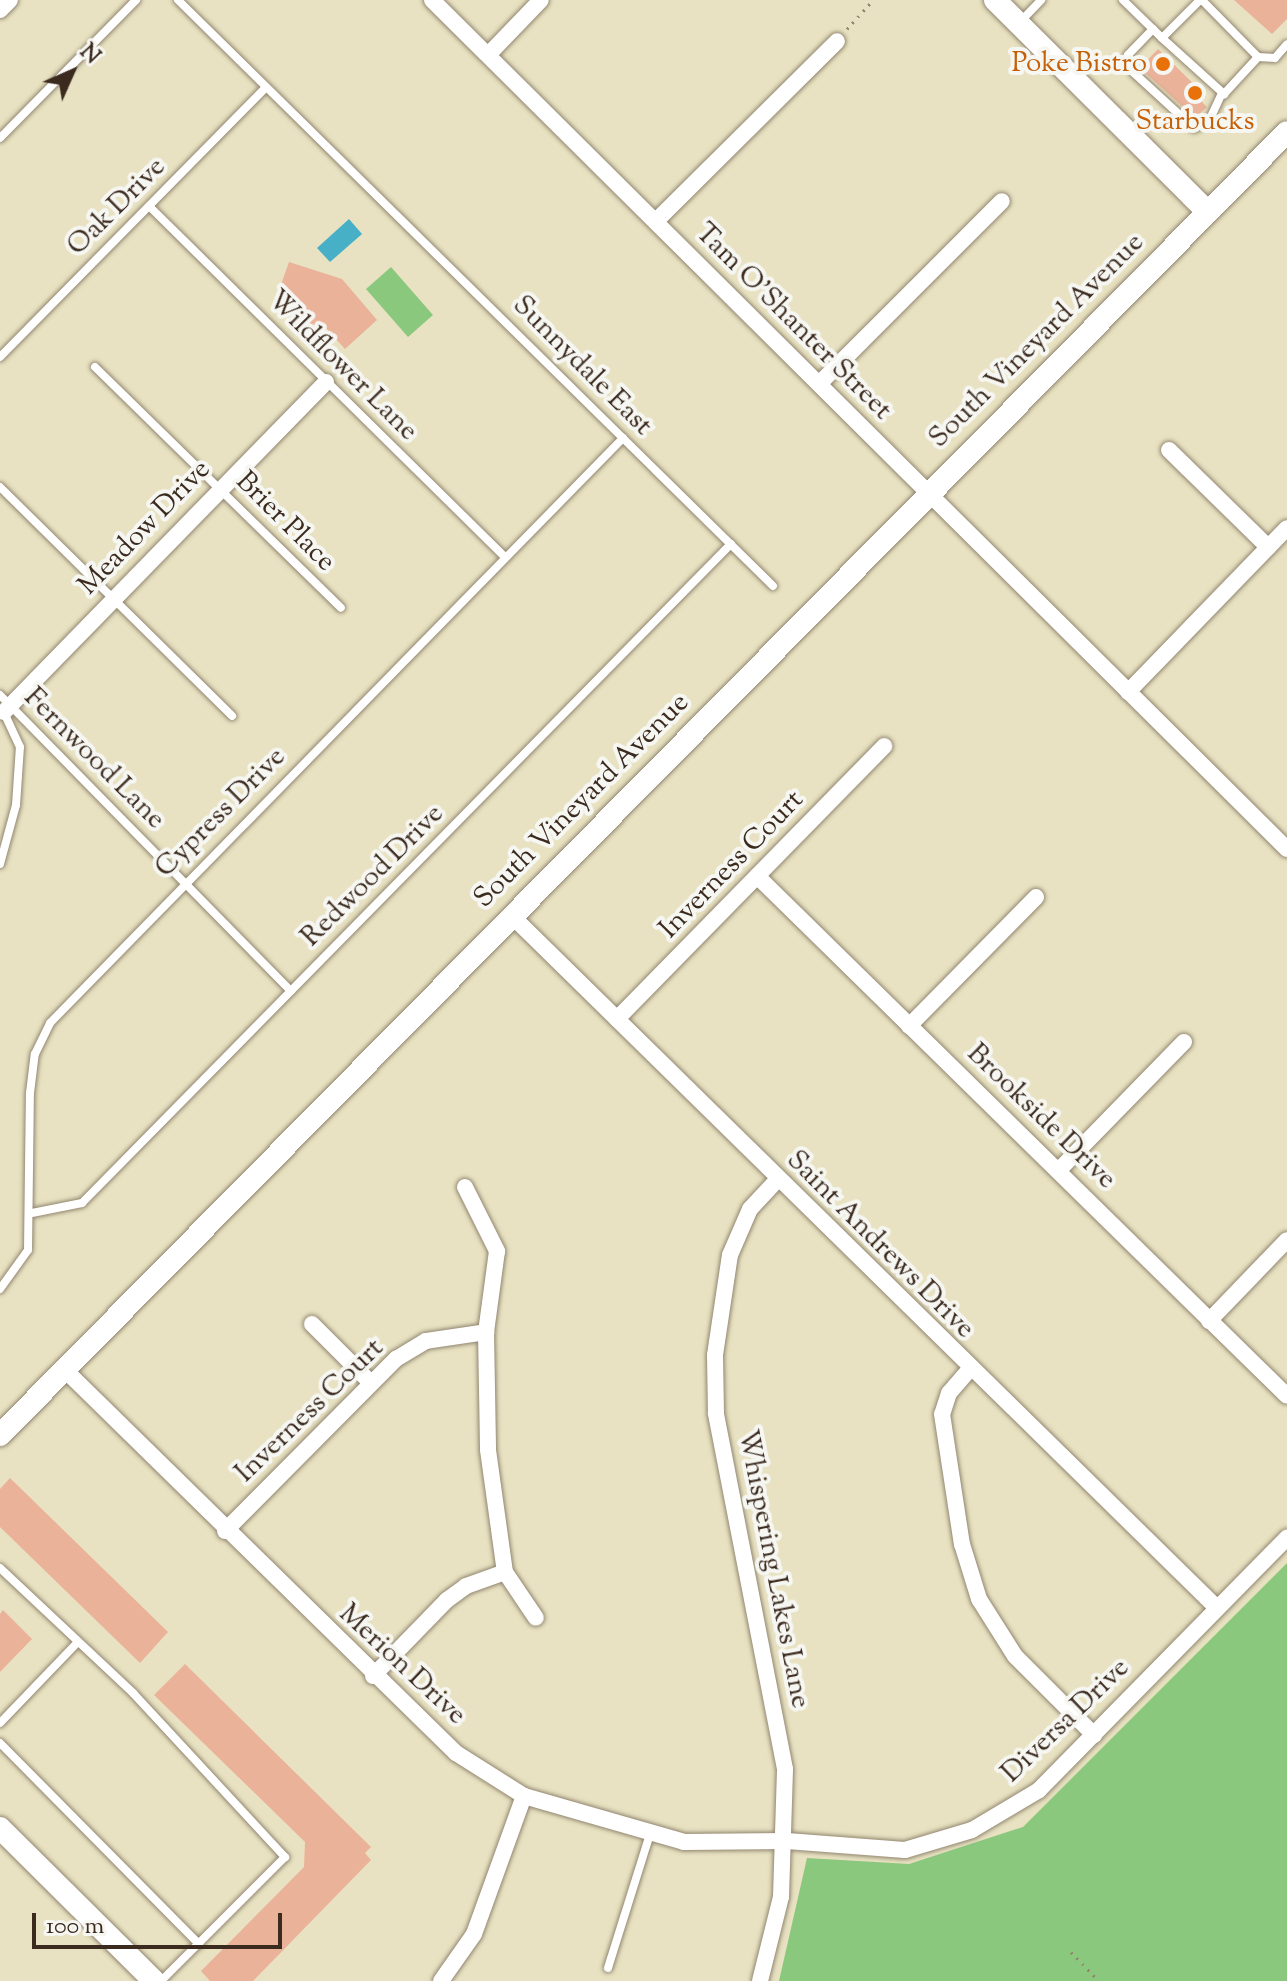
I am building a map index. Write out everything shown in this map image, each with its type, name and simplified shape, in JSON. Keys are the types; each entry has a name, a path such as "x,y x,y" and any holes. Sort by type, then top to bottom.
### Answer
{"main road":[{"path":"995,0 1207,211"},
{"name":"South Vineyard Avenue","path":"0,1435 1287,132"},
{"path":"0,1828 154,1981"}],"street":[{"path":"0,10 10,0"},
{"name":"Tam O'Shanter Street","path":"432,0 820,383 927,495 1128,692 1283,838"},
{"path":"488,55 541,0"},
{"path":"656,221 837,41"},
{"path":"820,383 1002,201"},
{"name":"Meadow Drive","path":"4,705 326,382"},
{"path":"1169,450 1268,547"},
{"path":"1128,692 1287,528"},
{"name":"Inverness Court","path":"617,1019 884,746"},
{"name":"Brookside Drive","path":"757,876 1287,1396"},
{"path":"909,1026 1036,897"},
{"name":"Saint Andrews Drive","path":"511,915 969,1370 1217,1608"},
{"path":"1059,1170 1184,1042"},
{"name":"Whispering Lakes Lane","path":"760,1981 781,1897 787,1841 785,1769 716,1413 715,1384 730,1255 750,1209 777,1180"},
{"path":"465,1187 497,1251 486,1332 488,1450 505,1572 536,1618"},
{"path":"1209,1321 1287,1240"},
{"path":"312,1324 371,1383"},
{"name":"Inverness Court","path":"225,1531 371,1383 426,1341 486,1332"},
{"name":"Merion Drive","path":"64,1369 373,1676 456,1753 524,1796 650,1834 721,1844 787,1841"},
{"path":"969,1370 949,1393 942,1414 962,1544 979,1599 1015,1656 1094,1735"},
{"name":"Diversa Drive","path":"787,1841 905,1850 940,1842 995,1818 1039,1790 1287,1538"},
{"path":"373,1676 447,1600 466,1586 505,1572"},
{"path":"441,1981 474,1934 524,1796"}],"lane":[{"path":"0,138 136,0"},
{"name":"Sunnydale East","path":"178,0 773,586"},
{"path":"1018,23 1041,0"},
{"path":"1123,0 1222,93"},
{"path":"1162,38 1201,0 1258,57 1275,58 1287,44"},
{"path":"1153,29 1128,55 1134,73 1194,128 1209,121 1222,93 1258,57"},
{"name":"Oak Drive","path":"0,357 266,87"},
{"name":"Wildflower Lane","path":"149,206 505,557"},
{"name":"Brier Place","path":"95,367 341,608"},
{"name":"Cypress Drive","path":"0,1289 28,1250 32,1213 30,1093 35,1054 50,1023 184,882 623,438"},
{"path":"0,487 232,716"},
{"name":"Redwood Drive","path":"32,1213 82,1203 731,544"},
{"path":"0,864 16,805 20,747 4,705"},
{"name":"Fernwood Lane","path":"4,705 291,991"},
{"path":"0,1568 133,1693 285,1857 161,1981"},
{"path":"0,1583 7,1576"},
{"path":"0,1723 78,1642"},
{"path":"0,1743 199,1944"},
{"path":"608,1968 650,1834"}],"path":[{"path":"837,41 873,0"},
{"path":"1071,1952 1099,1981"}],"green space":[{"path":"391,267 433,315 408,337 366,289"},
{"path":"1287,1563 1287,1981 779,1981 807,1858 909,1864 1023,1827"}],"water":[{"path":"349,219 362,234 330,262 317,248"}],"building":[{"path":"1234,0 1287,0 1287,19 1272,34"},
{"path":"1158,49 1206,96 1202,102 1207,107 1195,118 1140,68"},
{"path":"289,262 342,279 377,320 345,349 325,327 319,336 298,322 304,312 275,301"},
{"path":"10,1478 168,1632 140,1663 0,1527 0,1489"},
{"path":"3,1610 32,1639 0,1672 0,1614"},
{"path":"185,1664 371,1847 365,1853 371,1860 253,1981 210,1981 201,1971 304,1867 305,1842 154,1695"}],"place":[{"name":"Poke Bistro","path":"1163,64"},
{"name":"Starbucks","path":"1195,93"}]}
